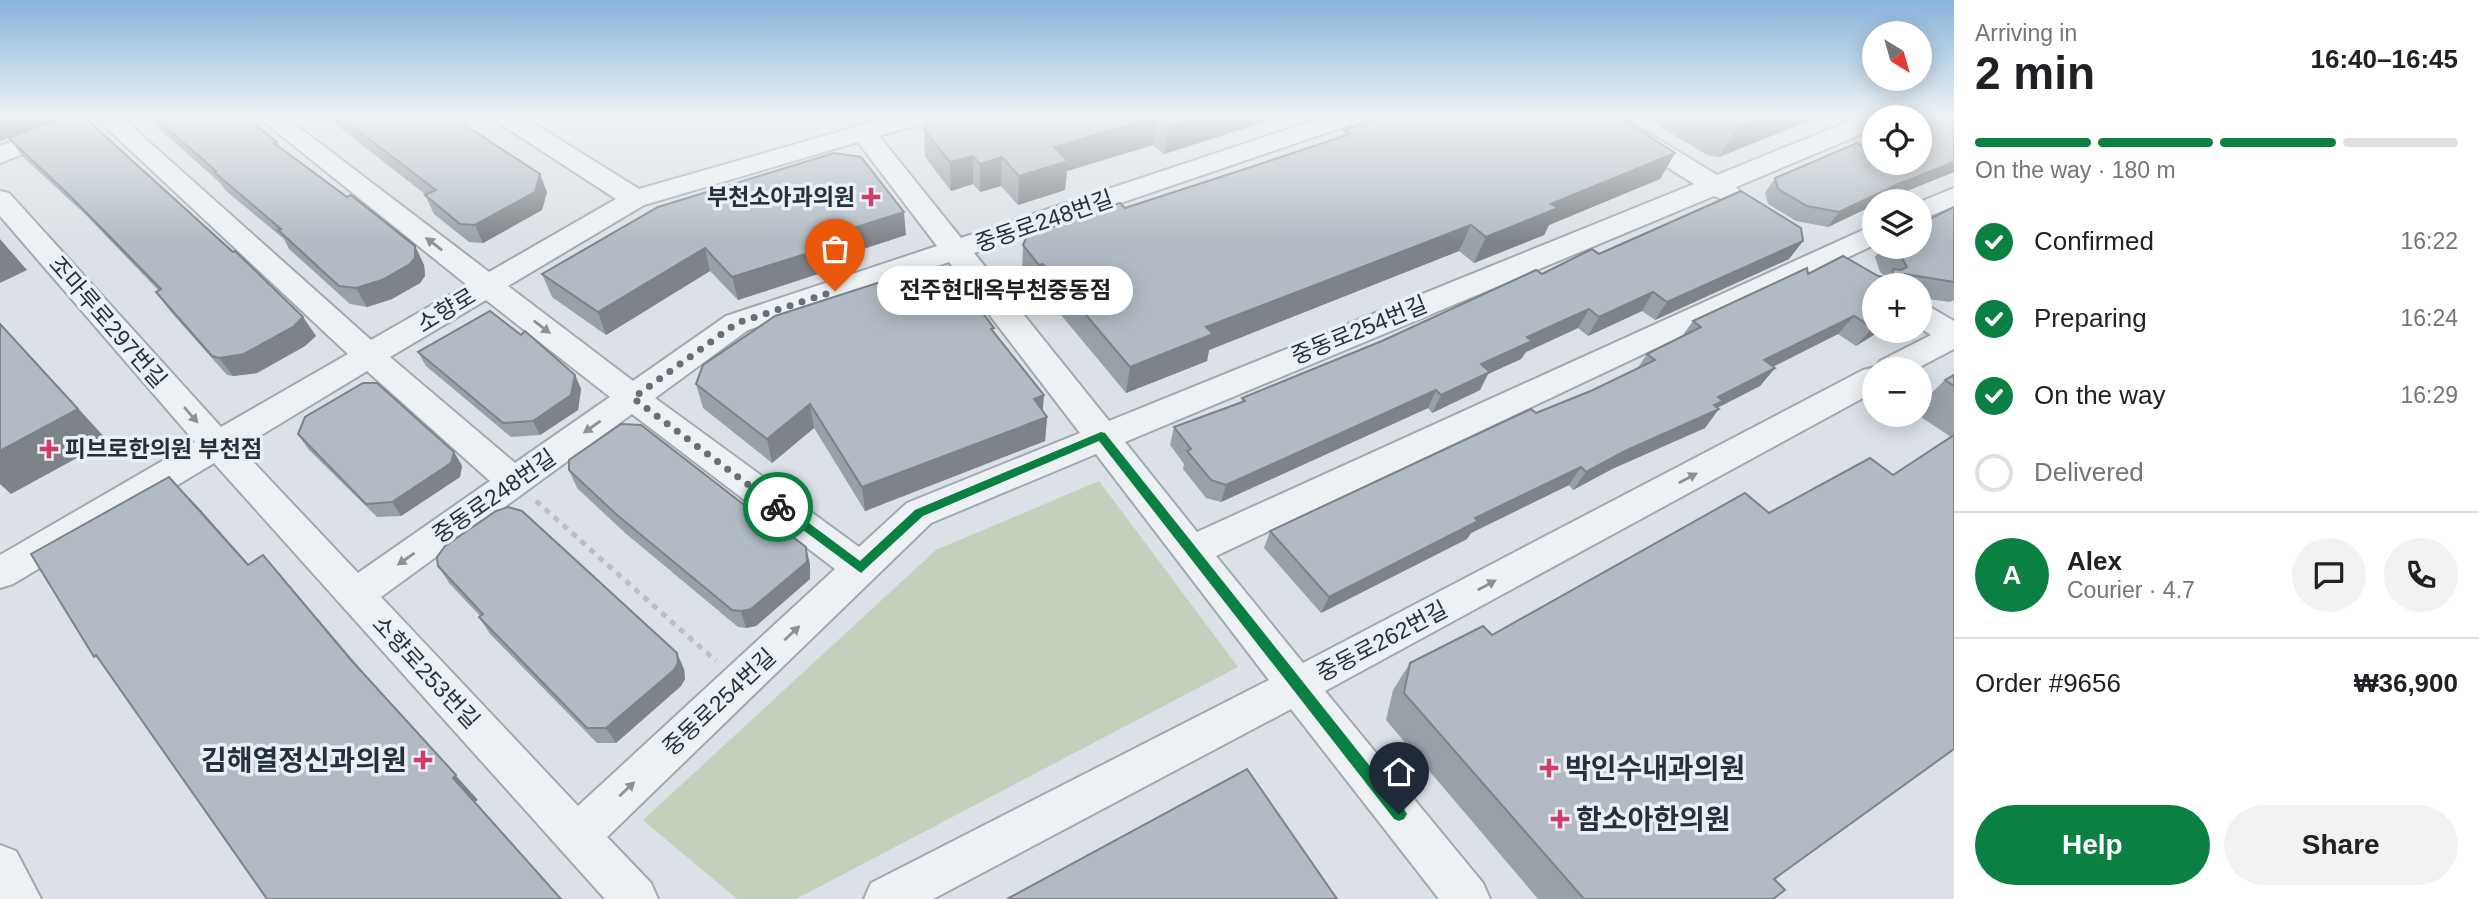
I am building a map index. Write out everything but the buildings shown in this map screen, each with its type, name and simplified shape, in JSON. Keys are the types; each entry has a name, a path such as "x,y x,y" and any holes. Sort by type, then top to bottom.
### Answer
{"street":[{"path":"136,158 514,482"},
{"path":"323,158 633,398 861,568"},
{"path":"571,158 635,199"},
{"name":"소향로","path":"0,573 635,199 775,158"},
{"path":"884,158 1297,687 1467,899"},
{"name":"중동로248번길","path":"356,595 737,323 1229,158"},
{"path":"1670,158 1748,206"},
{"name":"중동로254번길","path":"577,836 919,513 1781,158"},
{"path":"1932,206 1954,196"},
{"name":"조마루로297번길","path":"0,199 217,445"},
{"path":"1191,551 1862,240"},
{"path":"1913,357 1954,335 1932,321"},
{"name":"중동로262번길","path":"887,899 1297,687 1862,384"},
{"name":"소향로253번길","path":"217,445 635,899"},
{"path":"0,867 18,899"}],"path":[{"path":"514,482 740,682"}],"green space":[{"path":"1099,481 1238,667 796,899 737,899 643,820 936,550"}],"way so far":[{"path":"778,507 633,398 737,323 835,291"}],"place":[{"name":"부천소아과의원","path":"871,197"},
{"name":"전주현대옥부천중동점","path":"835,291"},
{"name":"피브로한의원 부천점","path":"49,449"},
{"name":"김해열정신과의원","path":"423,760"},
{"name":"박인수내과의원","path":"1549,768"},
{"name":"함소아한의원","path":"1560,819"}],"route":[{"path":"778,507 861,568 919,513 1101,436 1399,814"}]}
